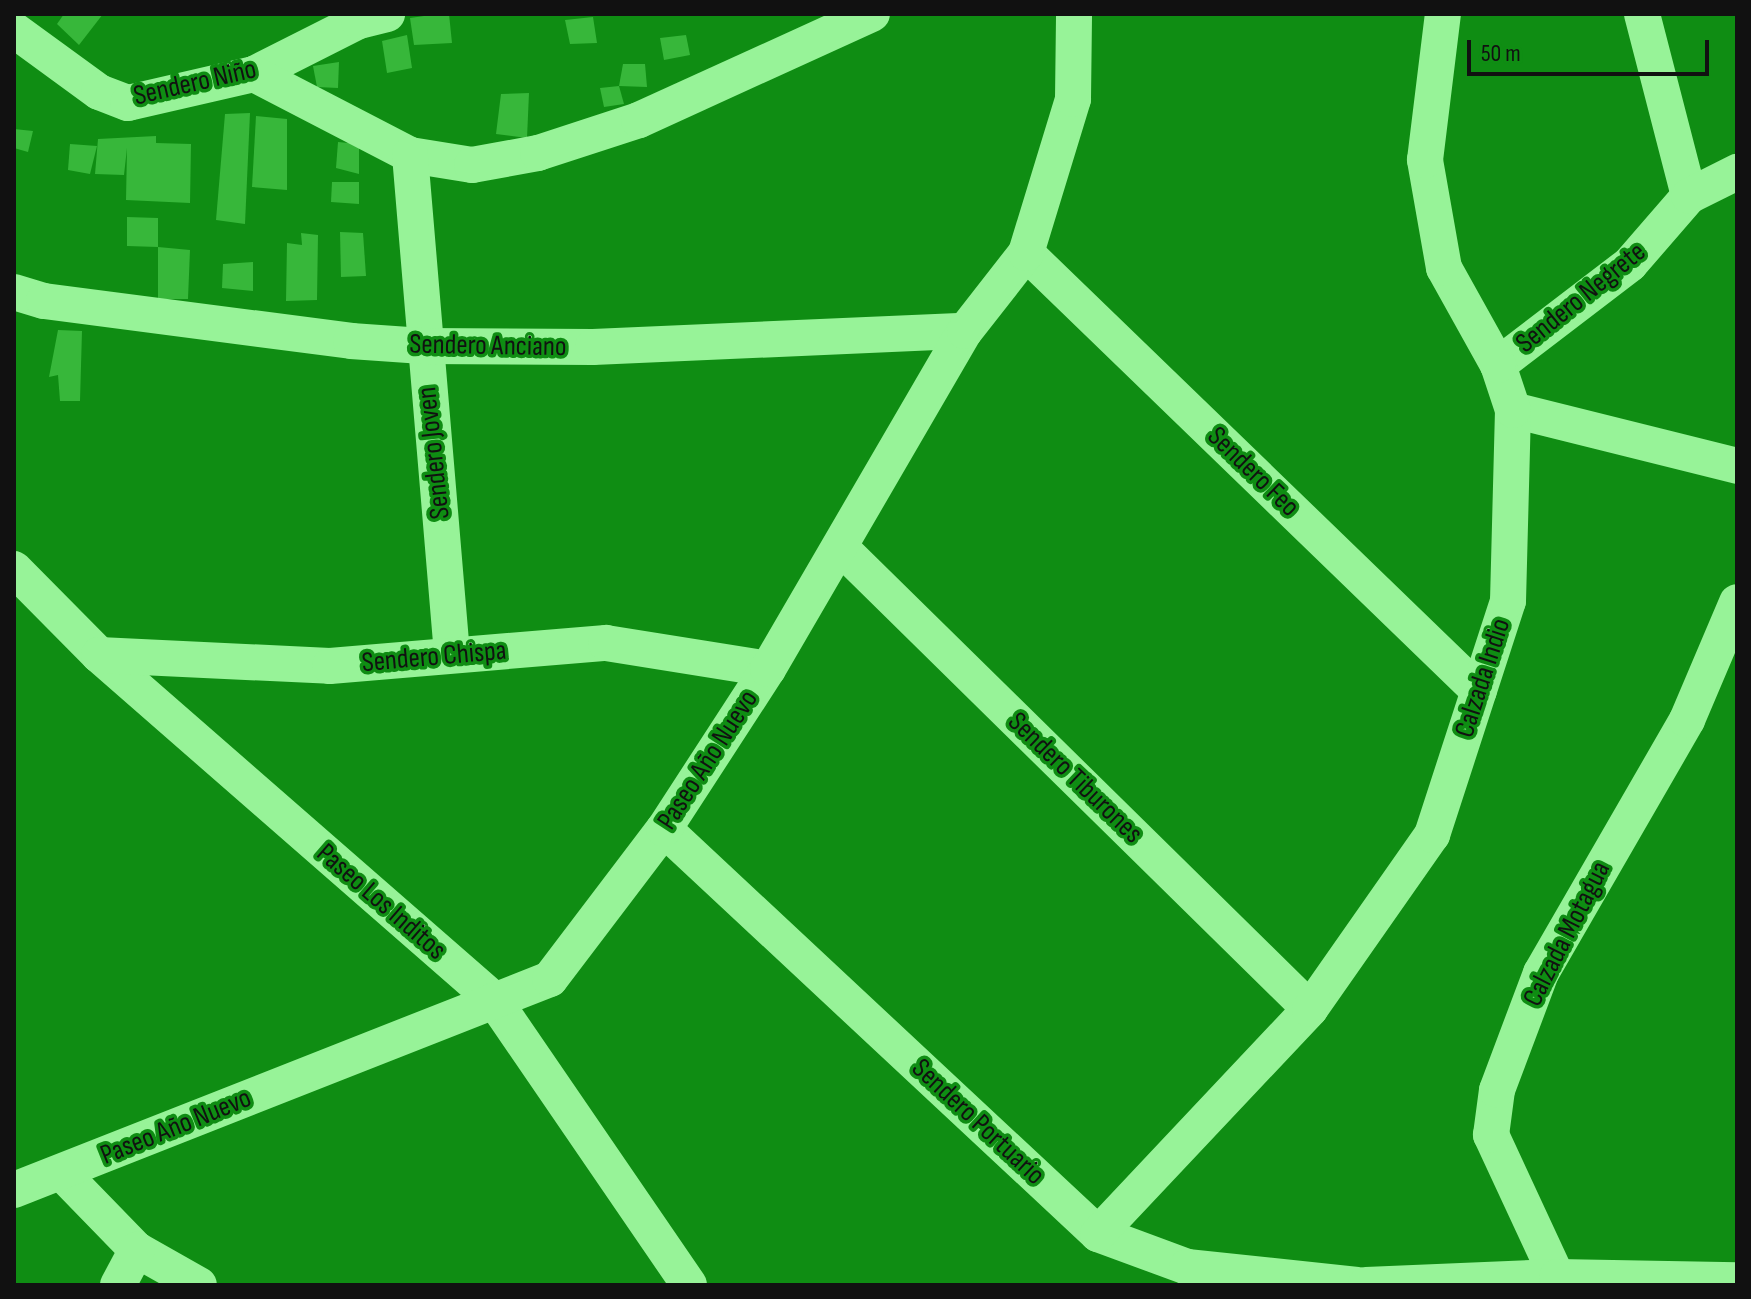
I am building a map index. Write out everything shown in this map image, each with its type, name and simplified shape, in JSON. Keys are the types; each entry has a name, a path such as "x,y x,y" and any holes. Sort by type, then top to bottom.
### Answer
{"street":[{"name":"Sendero Niño","path":"14,30 99,92 128,103 254,74 359,21 387,14"},
{"path":"254,74 410,155 472,165 538,153 639,120 872,14"},
{"name":"Paseo Año Nuevo","path":"14,1190 550,979 664,829 768,669 965,331 1026,253 1073,99 1074,14"},
{"name":"Calzada Indio","path":"1098,1234 1310,1009 1432,835 1508,601 1513,410 1498,365 1444,268 1425,160 1443,14"},
{"path":"1642,14 1689,196"},
{"name":"Sendero Joven","path":"410,155 423,346 452,654"},
{"name":"Sendero Negrete","path":"1498,365 1630,264 1689,196 1737,172"},
{"name":"Sendero Feo","path":"1026,253 1479,691"},
{"name":"Sendero Anciano","path":"14,292 289,333 423,346 593,347 965,331"},
{"path":"1513,410 1737,466"},
{"name":"Sendero Tiburones","path":"840,547 1310,1009"},
{"name":"Paseo Los Inditos","path":"14,569 99,655 494,1000 683,1283"},
{"name":"Calzada Motagua","path":"1557,1277 1491,1135 1497,1090 1541,973 1687,720 1737,602"},
{"name":"Sendero Chispa","path":"99,655 330,666 606,643 768,669"},
{"name":"Sendero Portuario","path":"664,829 1098,1234 1187,1267 1357,1285"},
{"path":"62,1173 137,1250 199,1285"},
{"path":"118,1285 137,1250"},
{"path":"1366,1285 1557,1277 1737,1282"}],"building":[{"path":"64,14 103,14 79,45 57,24"},
{"path":"449,14 452,43 414,45 410,18"},
{"path":"593,17 597,43 570,44 565,20"},
{"path":"407,35 412,68 387,73 382,41"},
{"path":"686,35 690,55 664,60 660,38"},
{"path":"339,62 338,88 317,87 313,66"},
{"path":"623,64 645,64 647,87 619,86"},
{"path":"619,86 624,104 604,107 600,88"},
{"path":"529,93 527,138 496,134 501,94"},
{"path":"250,113 245,224 216,220 225,114"},
{"path":"256,116 287,119 287,190 252,187"},
{"path":"14,129 33,131 28,152 14,148"},
{"path":"156,136 156,143 191,144 190,203 126,200 127,148 124,175 95,174 98,139"},
{"path":"338,142 359,144 359,174 336,168"},
{"path":"70,144 97,146 90,174 68,170"},
{"path":"332,182 359,182 359,204 331,202"},
{"path":"127,217 158,218 158,247 127,246"},
{"path":"340,232 363,233 366,276 341,277"},
{"path":"301,233 318,235 317,300 286,301 287,243 302,245"},
{"path":"158,247 190,250 188,299 158,299"},
{"path":"253,262 253,291 222,288 223,264"},
{"path":"58,330 82,331 80,401 60,401 58,375 49,377"}]}
